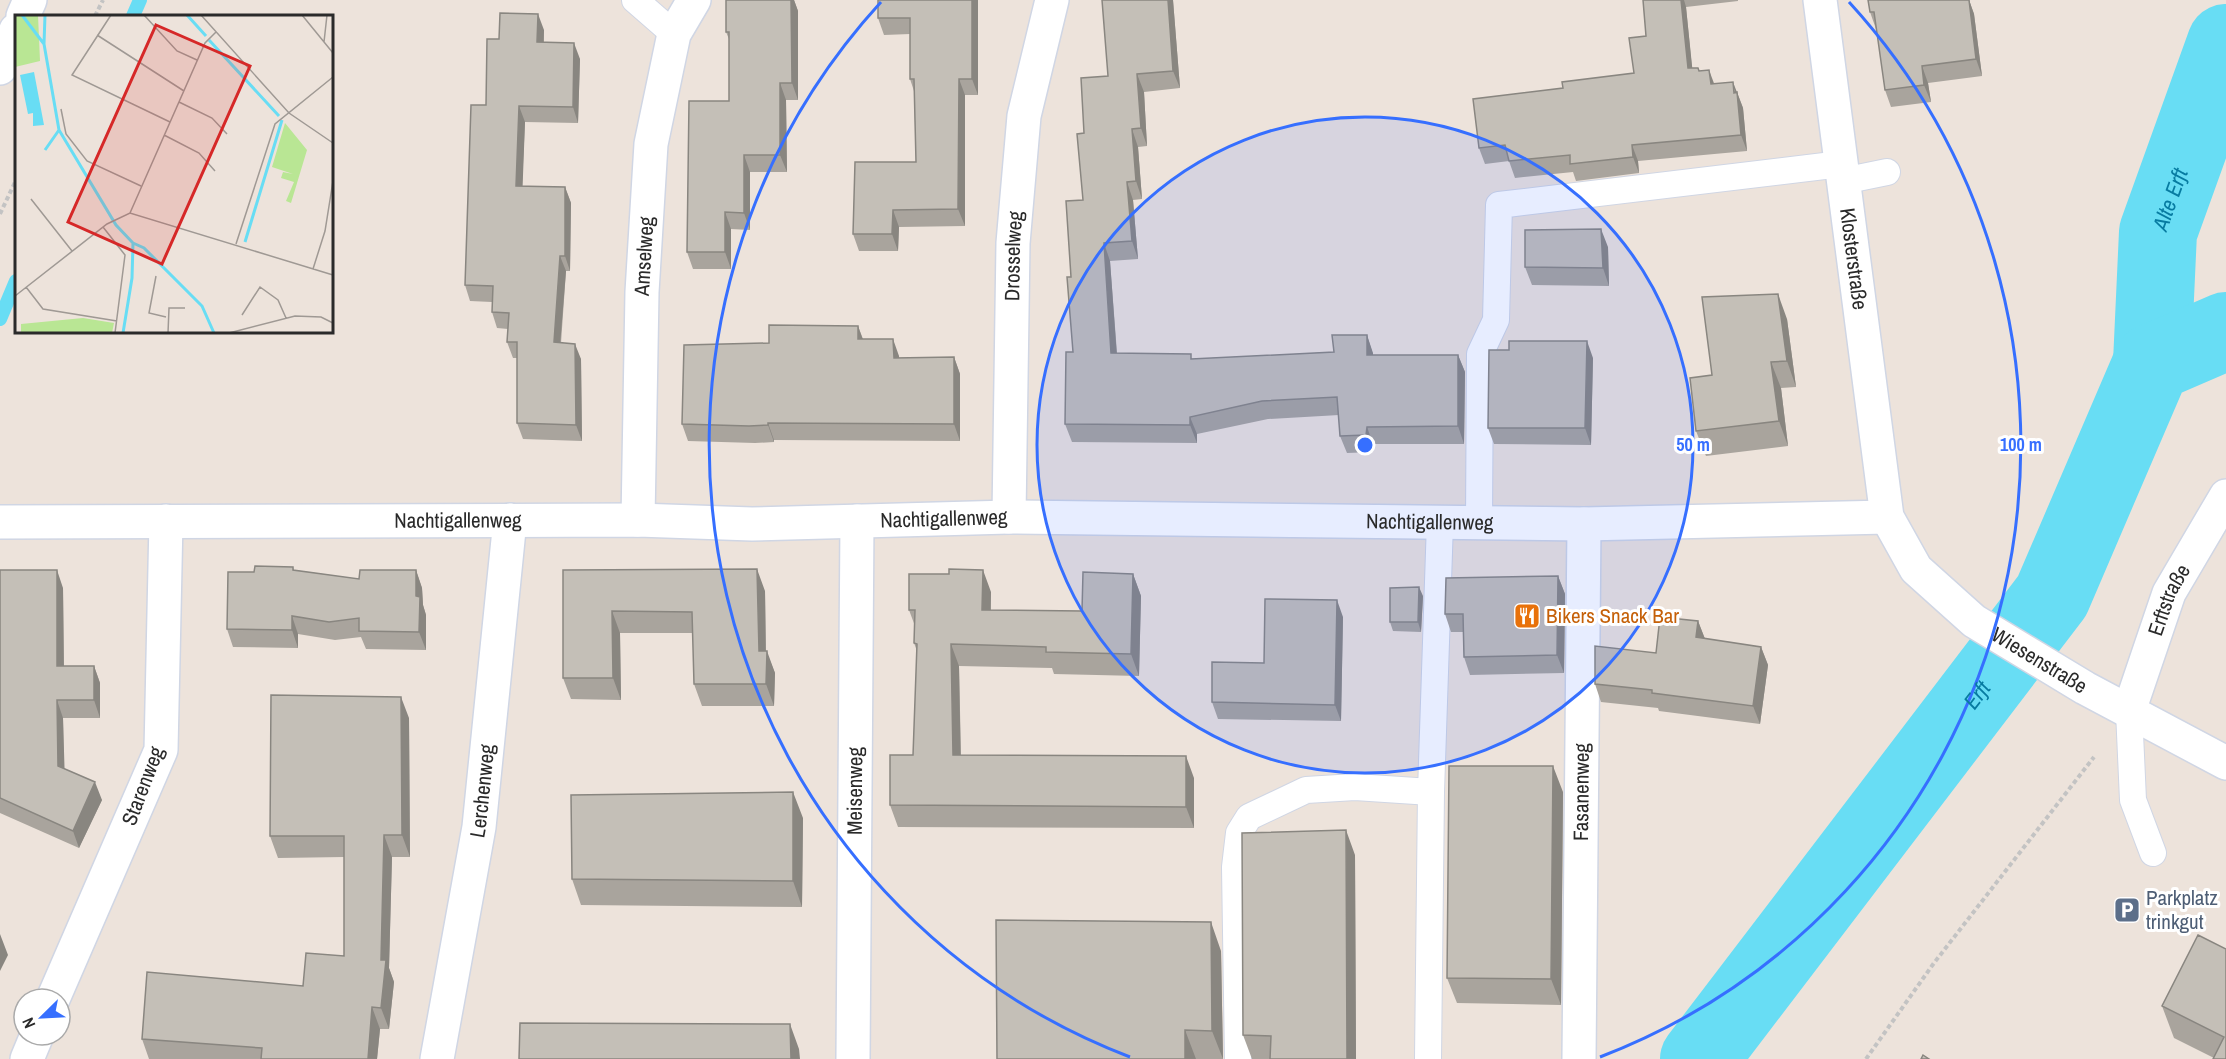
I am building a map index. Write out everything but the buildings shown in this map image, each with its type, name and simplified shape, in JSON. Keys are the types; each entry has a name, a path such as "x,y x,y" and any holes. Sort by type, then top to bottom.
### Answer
{"street":[{"path":"23,15 30,0"},
{"name":"Amselweg","path":"638,520 642,292 651,144 674,34 694,0"},
{"name":"Drosselweg","path":"1009,517 1013,243 1024,116 1052,0"},
{"name":"Klosterstraße","path":"1820,0 1887,517"},
{"path":"0,68 15,32"},
{"name":"Erftstraße","path":"2129,711 2169,593 2226,496"},
{"name":"Nachtigallenweg","path":"0,522 638,520 752,524 1009,517 1584,524 1887,517"},
{"name":"Wiesenstraße","path":"1887,517 1916,569 1974,621 2085,688 2226,763"},
{"name":"Lerchenweg","path":"437,1059 479,827 510,520"},
{"name":"Starenweg","path":"58,987 161,750 166,521"},
{"name":"Meisenweg","path":"853,1059 857,521"},
{"name":"Fasanenweg","path":"1579,1059 1584,524"}],"lane":[{"path":"635,0 674,34"},
{"path":"1479,523 1480,354 1496,320 1499,205 1842,172 1887,172"},
{"path":"1428,1059 1431,792 1440,522"},
{"path":"2129,711 2133,800 2153,853"},
{"path":"1238,1059 1235,867 1239,833 1250,818 1306,790 1355,787 1431,792"}],"path":[{"path":"96,15 104,0"},
{"path":"0,214 15,182"},
{"path":"1866,1059 1934,963 2129,711"}],"waterway":[{"path":"133,15 140,0"},
{"name":"Alte Erft","path":"2152,363 2158,232 2226,43"},
{"path":"0,319 15,283"},
{"name":"Erft","path":"1699,1059 2052,596 2152,363 2226,331"}],"place":[{"name":"Bikers Snack Bar","path":"1527,616"},
{"name":"Parkplatz trinkgut","path":"2127,910"}]}
